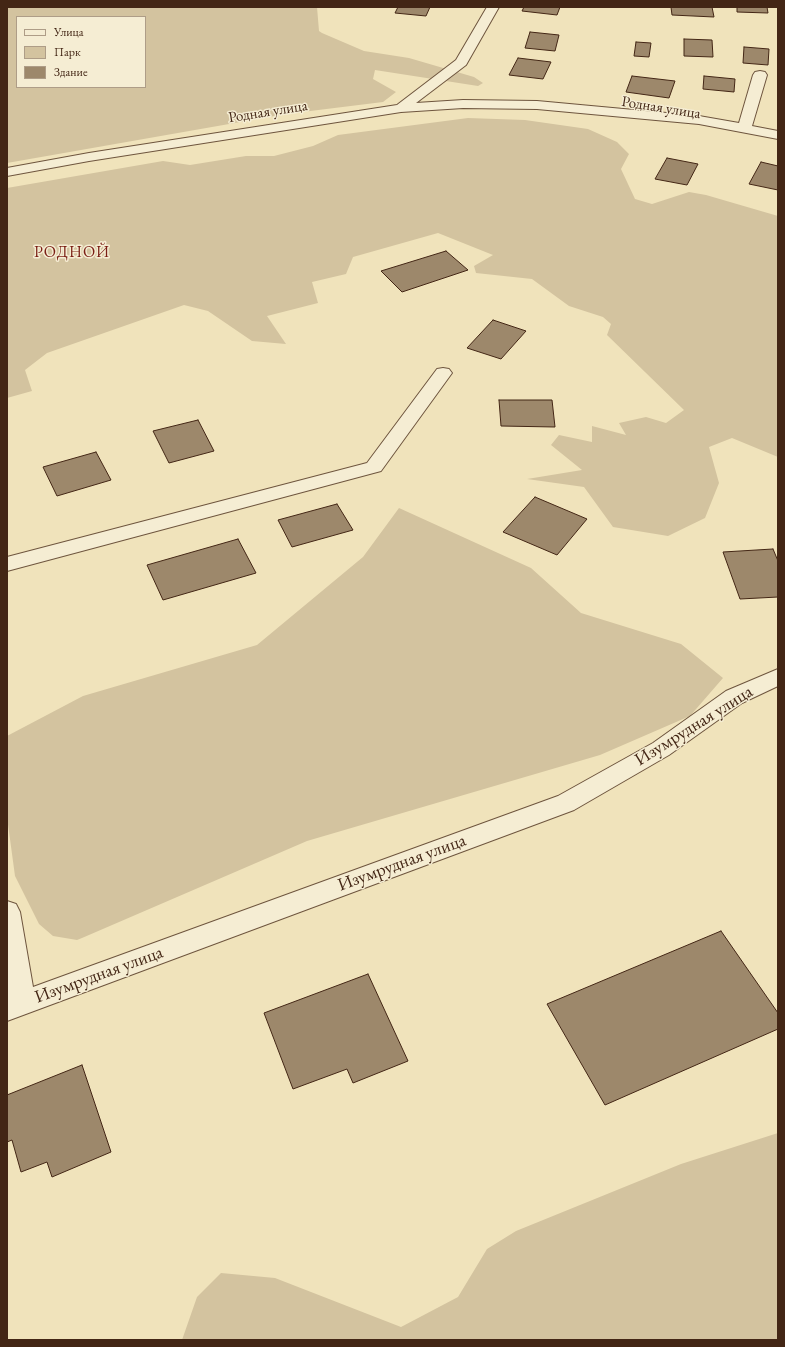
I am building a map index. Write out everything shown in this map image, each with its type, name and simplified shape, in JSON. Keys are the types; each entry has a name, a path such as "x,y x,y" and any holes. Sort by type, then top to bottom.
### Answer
{"street":[{"path":"401,108 461,62 493,7"},
{"path":"744,129 760,75"},
{"name":"Родная улица","path":"7,172 89,157 401,108 463,104 537,105 699,120 778,136"},
{"name":"Родная улица","path":"537,105 689,129 778,148"},
{"path":"7,564 374,466 443,373"},
{"name":"Изумрудная улица","path":"15,1006 566,802 661,748 734,697 778,677"},
{"path":"7,912 15,1006"}],"green space":[{"path":"7,7 317,7 319,31 322,33 364,51 409,58 474,77 483,83 478,86 375,70 373,79 396,92 383,102 286,114 7,163"},
{"path":"468,118 525,120 588,129 617,142 629,154 621,169 635,199 652,204 689,192 706,195 778,216 778,457 732,438 709,447 719,483 705,518 668,536 613,527 584,487 527,479 582,470 551,445 559,435 592,442 592,426 626,435 619,423 646,417 666,423 684,410 607,335 611,324 603,317 569,306 532,279 476,273 474,266 493,255 438,233 353,257 346,274 312,282 318,303 267,316 286,344 252,341 208,311 184,305 47,353 25,370 32,391 7,398 7,188 163,161 190,165 246,156 274,156 313,146 338,135"},
{"path":"399,508 531,568 581,613 681,644 723,678 690,716 600,755 307,841 77,940 53,936 39,924 15,876 7,817 7,736 83,696 257,645 363,557"},
{"path":"778,1133 778,1340 182,1340 197,1297 221,1273 275,1278 401,1327 458,1297 487,1249 516,1231 681,1164"}],"building":[{"path":"398,7 430,7 426,16 395,13"},
{"path":"524,7 560,7 557,15 522,11"},
{"path":"671,7 712,7 714,17 672,15"},
{"path":"737,7 767,7 768,13 737,12"},
{"path":"530,32 559,35 555,51 525,48"},
{"path":"684,39 712,40 713,57 684,56"},
{"path":"636,42 651,43 649,57 634,56"},
{"path":"744,47 769,49 768,65 743,63"},
{"path":"518,58 551,62 543,79 509,75"},
{"path":"632,76 675,81 669,98 626,92"},
{"path":"704,76 735,79 734,92 703,89"},
{"path":"667,158 698,164 687,185 655,179"},
{"path":"761,162 778,166 778,190 749,184"},
{"path":"446,251 468,270 402,292 381,271"},
{"path":"493,320 526,331 501,359 467,348"},
{"path":"499,400 552,400 555,427 501,426"},
{"path":"198,420 214,451 169,463 153,431"},
{"path":"96,452 111,480 57,496 43,467"},
{"path":"535,497 587,519 557,555 503,532"},
{"path":"337,504 353,530 292,547 278,520"},
{"path":"238,539 256,573 163,600 147,565"},
{"path":"773,549 778,561 778,597 740,599 723,552"},
{"path":"721,931 778,1013 778,1029 605,1105 547,1004"},
{"path":"368,974 408,1061 353,1083 347,1069 293,1089 264,1013"},
{"path":"82,1065 111,1152 52,1177 47,1162 21,1172 12,1140 7,1142 7,1095"}],"district":[{"name":"РОДНОЙ","path":"72,253"}]}
